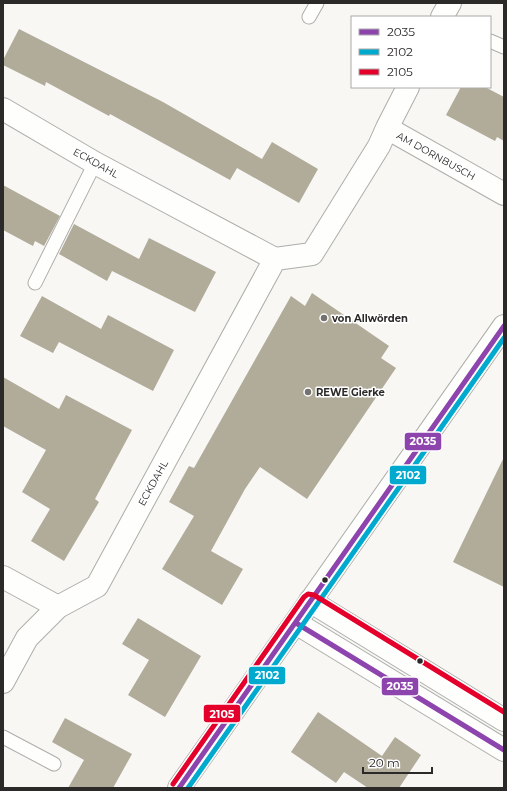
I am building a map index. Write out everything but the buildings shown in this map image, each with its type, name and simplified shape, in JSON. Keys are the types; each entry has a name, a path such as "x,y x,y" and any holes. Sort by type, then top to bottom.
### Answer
{"street":[{"path":"443,16 450,3"},
{"name":"AM DORNBUSCH","path":"407,88 387,128 504,194"},
{"name":"ECKDAHL","path":"3,109 95,163 275,259 97,586 58,607 27,638 3,682"},
{"path":"275,259 312,254 379,146 387,128"},
{"path":"179,788 504,326"},
{"path":"3,577 58,607"},
{"path":"310,602 504,720"},
{"path":"296,623 504,750"}],"lane":[{"path":"309,17 317,3"},
{"path":"491,40 504,47"},
{"path":"35,283 95,163"},
{"path":"3,737 54,764"}],"transit line":[{"name":"2035","path":"179,788 504,326"},
{"name":"2102","path":"188,788 504,338"},
{"name":"2105","path":"173,784 304,597 308,594 314,595 504,712"},
{"name":"2035","path":"296,623 504,750"}],"place":[{"name":"von Allwörden","path":"324,318"},
{"name":"REWE Gierke","path":"308,392"}]}
